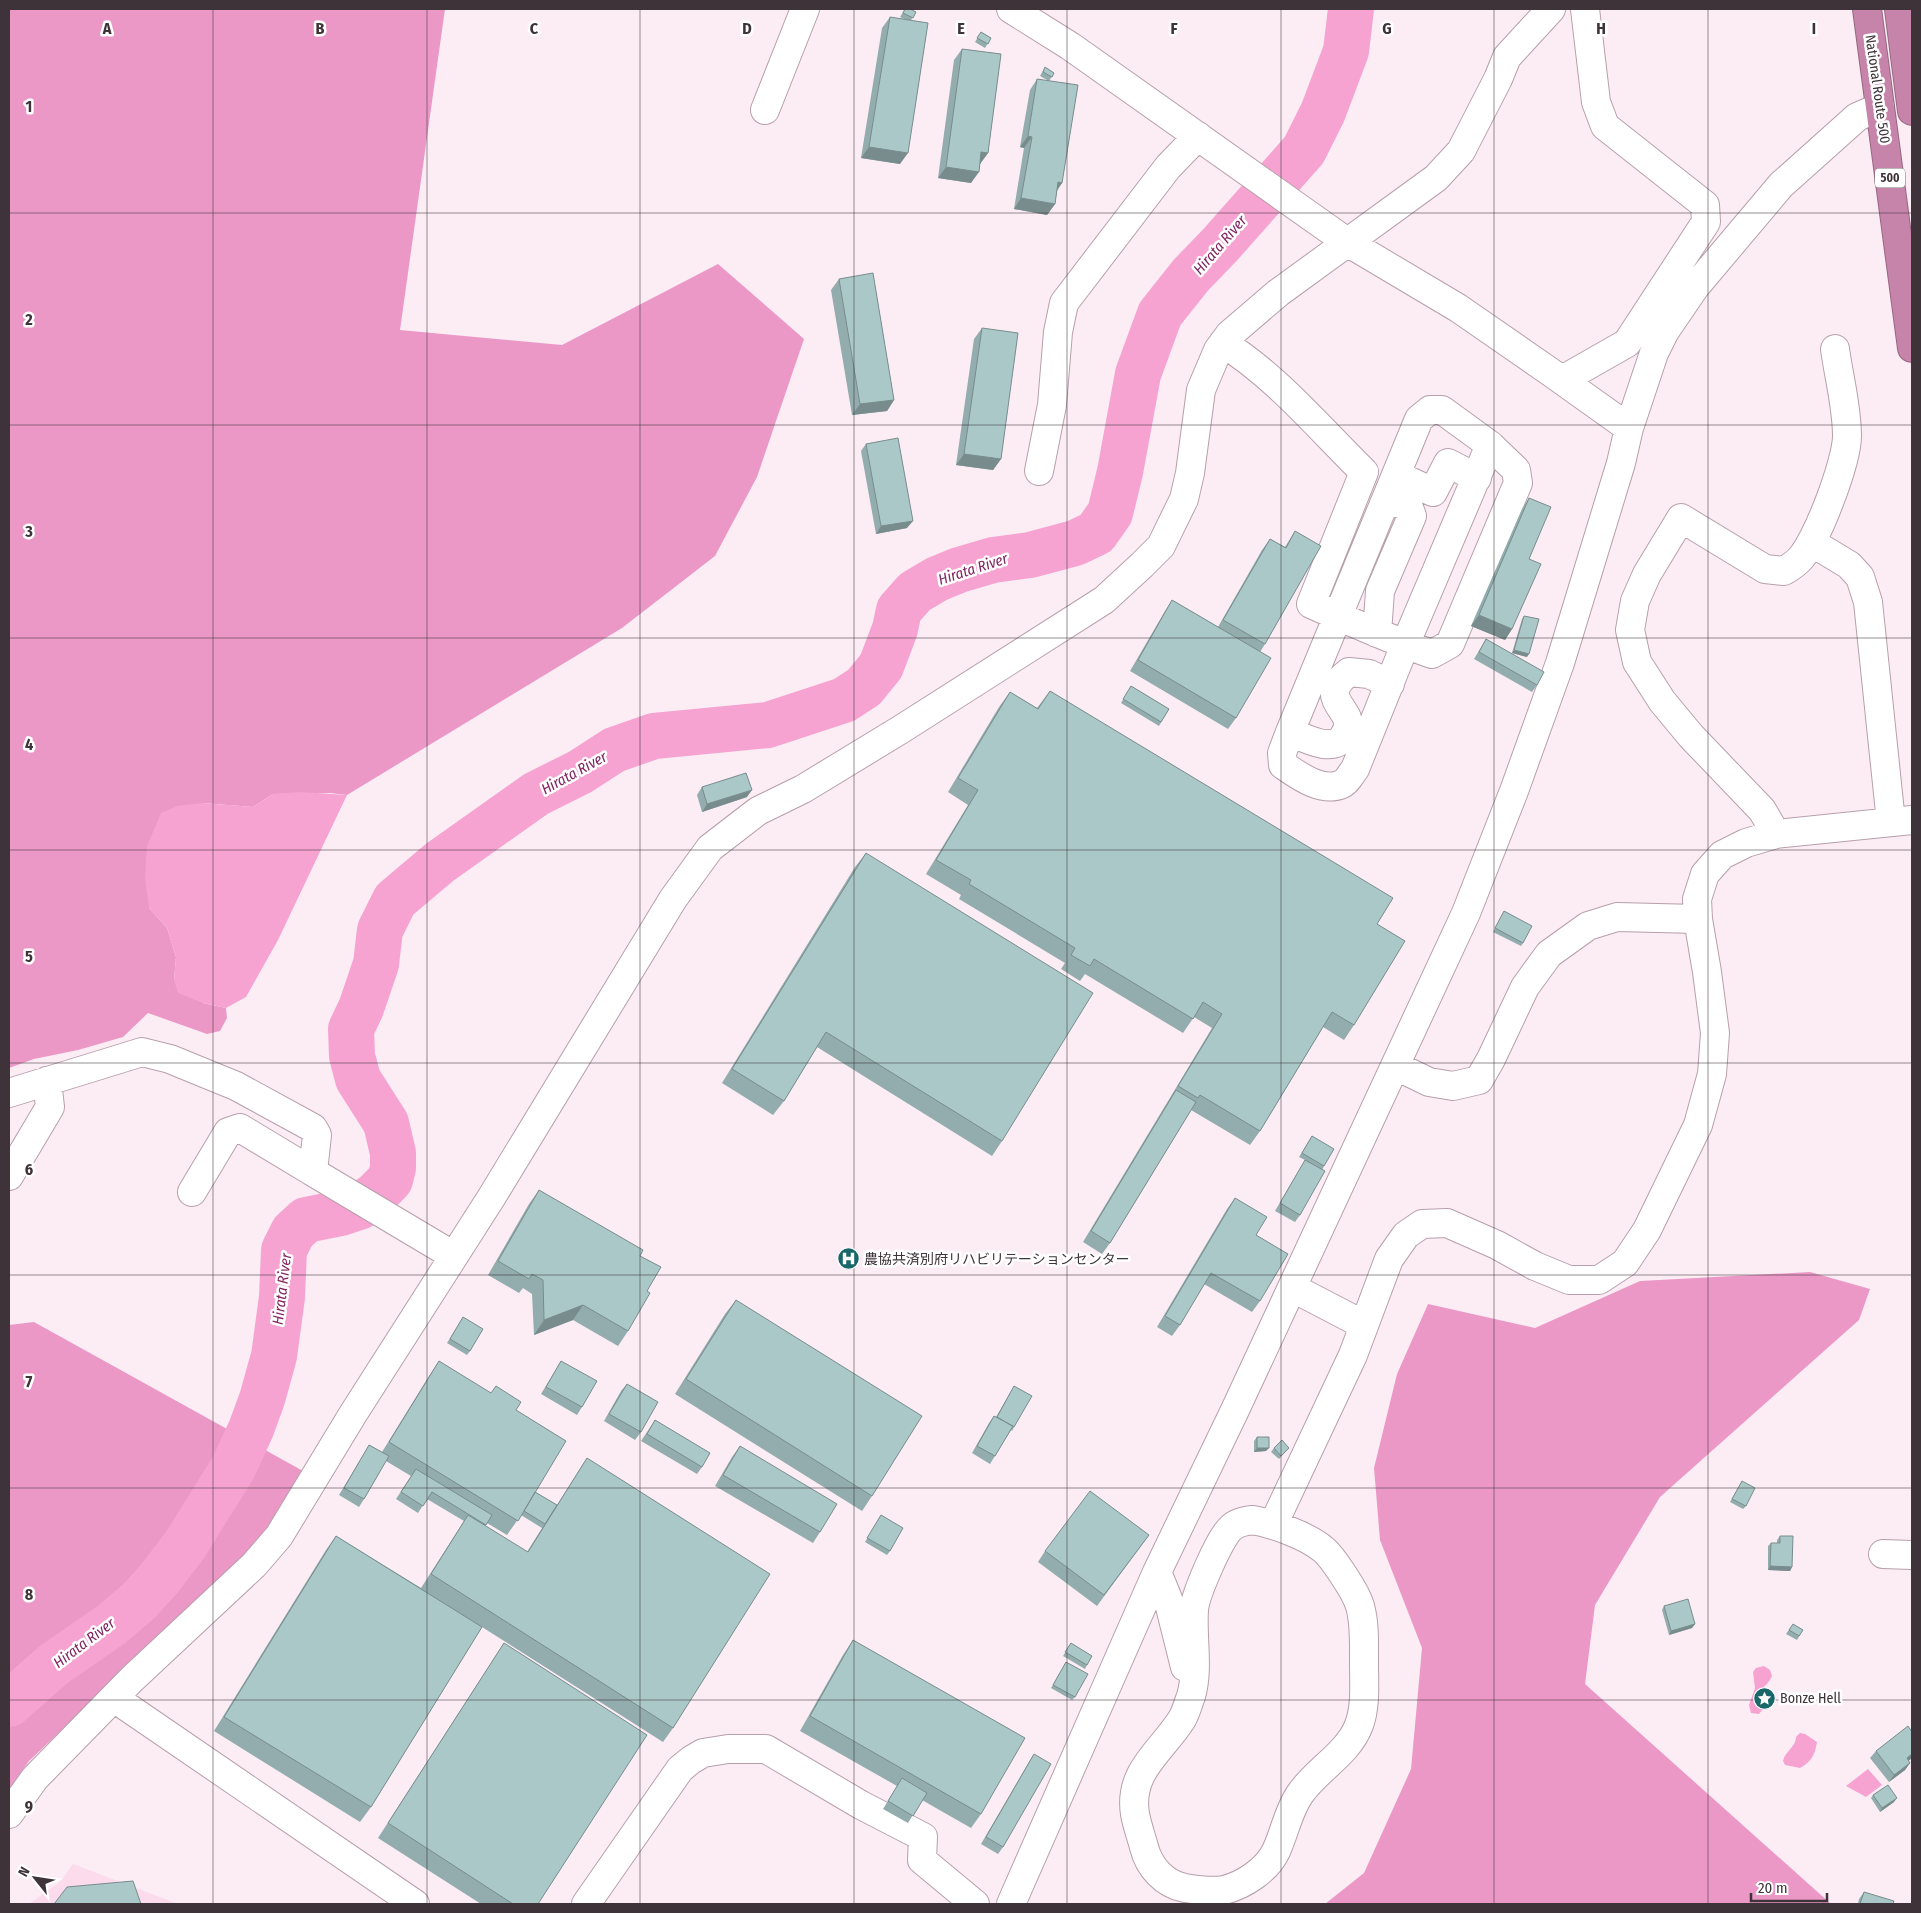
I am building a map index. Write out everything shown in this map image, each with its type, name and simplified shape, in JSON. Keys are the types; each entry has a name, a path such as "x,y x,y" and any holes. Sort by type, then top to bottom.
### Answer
{"highway":[{"name":"National Route 500","path":"1868,9 1912,348"},
{"path":"1899,9 1912,111"}],"street":[{"path":"765,110 805,9"},
{"path":"1011,9 1070,46 1347,242 1458,308 1629,428"},
{"path":"9,1814 35,1778 114,1698 254,1565 279,1536 448,1252 674,899 710,848 758,811 803,789 892,735 1104,600 1142,566 1161,546 1184,499 1190,473 1201,390 1210,366 1223,343 1229,335 1278,293 1412,197 1426,184 1436,178 1462,152 1507,57 1551,9"},
{"path":"1562,380 1627,343 1706,222 1706,205 1605,126 1596,102 1585,9"},
{"path":"1011,1904 1157,1572 1396,1066 1466,912 1536,732 1588,573 1621,463 1629,428 1654,353 1664,331 1695,287 1781,185 1857,117 1880,107"},
{"path":"1039,471 1052,405 1058,332 1064,303 1101,252 1168,167 1198,136"},
{"path":"1223,343 1246,358 1266,375 1364,472 1312,604 1338,616 1377,633 1405,645 1432,654 1450,644 1518,484 1516,470 1490,445 1442,410 1430,410 1419,420 1392,486 1338,616 1290,732 1282,753 1283,765 1299,776 1325,787 1343,784 1355,769 1405,645 1490,445"},
{"path":"1776,834 1762,810 1691,736 1668,708 1637,662 1630,630 1636,602 1647,574 1681,518 1765,569 1784,571 1800,560 1811,542 1830,500 1846,453 1845,412 1835,349"},
{"path":"1392,486 1433,492 1448,463 1477,478"},
{"path":"1377,633 1380,591 1412,516 1409,508 1392,486"},
{"path":"1403,538 1442,558"},
{"path":"1273,1525 1353,1355 1389,1259 1406,1235 1422,1224 1447,1222 1535,1266 1569,1280 1599,1280 1625,1263 1647,1230 1698,1125 1712,1074 1715,1033 1708,972 1698,919 1697,899 1705,874 1722,855 1746,843 1776,834 1902,821 1868,602 1860,578 1849,565 1811,542"},
{"path":"1290,732 1313,742 1332,744 1342,739 1348,728 1348,720 1336,699 1335,690 1340,680 1349,672 1369,674 1390,684"},
{"path":"1732,851 1751,800"},
{"path":"1396,1066 1429,1082 1453,1086 1479,1080 1525,987 1549,954 1588,926 1617,917 1698,919"},
{"path":"9,1093 142,1052 170,1059 236,1086 313,1128 317,1135 319,1176"},
{"path":"9,1176 50,1107 47,1081"},
{"path":"192,1192 228,1132 240,1128 448,1252"},
{"path":"1292,1288 1364,1324"},
{"path":"1253,1520 1273,1525 1306,1539 1325,1551 1347,1580 1359,1603 1363,1627 1364,1697 1360,1724 1347,1745 1308,1784 1292,1806 1278,1849 1272,1860 1258,1873 1224,1890 1213,1891 1185,1888 1167,1881 1148,1859 1135,1814 1134,1802 1137,1783 1143,1768 1182,1719 1192,1693 1195,1656 1194,1608 1207,1572 1230,1528 1242,1522 1253,1520"},
{"path":"1883,1554 1912,1555"},
{"path":"1157,1572 1168,1599 1192,1693"},
{"path":"114,1698 415,1904"},
{"path":"586,1904 680,1769 690,1760 703,1754 728,1748 766,1750 860,1805 923,1837 922,1860 975,1904"}],"shaded area":[{"path":"9,9 445,9 400,330 562,345 718,264 804,339 757,477 715,556 622,628 347,795 330,793 273,794 253,807 203,803 149,908 167,928 176,957 174,980 203,1003 226,1008 227,1018 220,1031 207,1034 148,1013 123,1037 78,1050 34,1059 9,1068"},
{"path":"301,792 347,795 278,940 246,997 226,1008 203,1003 178,993 174,980 176,957 167,928 149,908 145,878 147,846 161,813 177,806 203,803 253,807 273,794"},
{"path":"1810,1272 1870,1289 1859,1320 1660,1497 1595,1605 1585,1684 1831,1904 1325,1904 1364,1873 1411,1769 1422,1648 1380,1540 1374,1468 1397,1374 1428,1304 1535,1328 1640,1281"},
{"path":"34,1322 303,1471 260,1542 29,1761 9,1789 9,1325"},
{"path":"1764,1666 1770,1670 1772,1676 1757,1695 1763,1709 1759,1714 1751,1713 1749,1705 1755,1688 1753,1672 1756,1668"},
{"path":"1800,1733 1817,1742 1814,1754 1810,1761 1800,1768 1785,1765 1784,1758"},
{"path":"1868,1769 1882,1785 1866,1797 1846,1786"},
{"path":"73,1864 178,1904 29,1904 60,1882"}],"building":[{"path":"905,9 916,12 913,18 903,13"},
{"path":"890,17 928,23 908,153 869,147"},
{"path":"981,32 991,38 988,44 977,38"},
{"path":"962,49 1001,54 988,153 981,152 979,172 946,167"},
{"path":"1045,67 1054,73 1052,77 1043,72"},
{"path":"1037,79 1078,85 1062,183 1058,182 1055,204 1021,198 1032,137 1028,136"},
{"path":"873,273 894,400 860,404 839,279"},
{"path":"982,328 1018,333 1001,459 964,454"},
{"path":"898,438 913,521 881,526 866,444"},
{"path":"1529,498 1551,507 1529,559 1541,564 1512,629 1479,615"},
{"path":"1295,531 1321,546 1265,644 1223,620 1270,539 1286,548"},
{"path":"1172,600 1271,658 1236,718 1138,660"},
{"path":"1524,616 1539,619 1529,654 1514,650"},
{"path":"1486,639 1544,672 1537,685 1479,652"},
{"path":"1131,686 1169,709 1161,722 1123,699"},
{"path":"1050,691 1393,898 1377,924 1405,941 1354,1025 1332,1012 1260,1131 1200,1095 1198,1098 1178,1086 1222,1014 1203,1002 1193,1019 1094,959 1090,966 1071,955 1075,948 969,884 971,880 936,860 978,790 958,778 1010,692 1038,709"},
{"path":"746,773 752,790 707,804 702,787"},
{"path":"866,853 1093,993 1002,1141 826,1032 784,1101 732,1069"},
{"path":"1504,911 1532,926 1523,943 1495,928"},
{"path":"1176,1090 1196,1102 1110,1243 1091,1231"},
{"path":"1312,1136 1334,1149 1324,1166 1302,1153"},
{"path":"1305,1160 1325,1171 1300,1215 1280,1203"},
{"path":"539,1190 643,1250 640,1256 661,1267 647,1291 650,1293 628,1331 583,1305 544,1320 543,1280 532,1274 529,1279 498,1261"},
{"path":"1235,1198 1267,1217 1256,1235 1288,1254 1260,1301 1211,1273 1180,1325 1165,1316"},
{"path":"736,1300 922,1416 872,1496 686,1379"},
{"path":"463,1317 483,1329 470,1351 450,1339"},
{"path":"439,1361 491,1393 496,1386 521,1402 516,1410 566,1441 518,1521 389,1442"},
{"path":"561,1361 597,1381 582,1407 546,1387"},
{"path":"627,1384 658,1402 641,1432 609,1414"},
{"path":"1014,1386 1032,1396 1014,1427 997,1417"},
{"path":"994,1416 1013,1426 995,1456 977,1446"},
{"path":"655,1420 710,1453 702,1467 647,1434"},
{"path":"1257,1437 1269,1437 1269,1448 1257,1448"},
{"path":"1282,1440 1289,1448 1281,1456 1274,1448"},
{"path":"369,1445 389,1456 364,1499 344,1488"},
{"path":"740,1446 837,1504 820,1532 723,1475"},
{"path":"587,1458 770,1574 673,1728 431,1574 468,1515 528,1552"},
{"path":"416,1469 492,1515 486,1525 432,1492 423,1506 401,1492"},
{"path":"1742,1481 1755,1488 1746,1506 1732,1499"},
{"path":"1090,1491 1149,1535 1104,1595 1045,1551"},
{"path":"535,1492 557,1505 545,1524 524,1511"},
{"path":"881,1515 903,1528 890,1551 867,1538"},
{"path":"336,1536 482,1627 371,1807 224,1717"},
{"path":"1780,1536 1793,1536 1792,1567 1770,1566 1771,1543 1780,1543"},
{"path":"1688,1599 1695,1624 1671,1631 1664,1606"},
{"path":"1793,1624 1803,1630 1799,1636 1789,1630"},
{"path":"853,1640 1025,1738 981,1814 810,1716"},
{"path":"504,1643 647,1735 538,1904 513,1904 388,1823"},
{"path":"1071,1643 1092,1656 1087,1665 1065,1652"},
{"path":"1066,1662 1088,1674 1075,1697 1053,1685"},
{"path":"1908,1726 1912,1732 1912,1754 1907,1758 1910,1763 1894,1775 1876,1751"},
{"path":"1034,1754 1051,1764 1003,1847 986,1837"},
{"path":"902,1778 927,1793 913,1816 888,1801"},
{"path":"1888,1785 1897,1798 1882,1808 1873,1795"},
{"path":"133,1881 141,1904 54,1904 67,1887"},
{"path":"1864,1892 1894,1901 1893,1904 1860,1904"}],"waterway":[{"name":"Hirata River","path":"9,1704 53,1665 112,1624 139,1601 185,1545 233,1468 262,1399 274,1356 282,1297 284,1250 293,1232 306,1220 341,1213 359,1207 390,1180 393,1168 393,1153 386,1123 358,1079 352,1056 351,1029 361,1008 376,964 380,930 395,900 440,862 536,794 580,772 614,750 654,736 768,725 844,700 864,687 881,666 895,629 899,610 915,592 937,579 993,560 1030,555 1075,543 1096,533 1110,513 1120,472 1138,374 1160,314 1191,275 1304,150 1323,112 1346,51 1351,9"}],"place":[{"name":"農協共済別府リハビリテーションセンター","path":"848,1259"},
{"name":"Bonze Hell","path":"1764,1698"}]}
